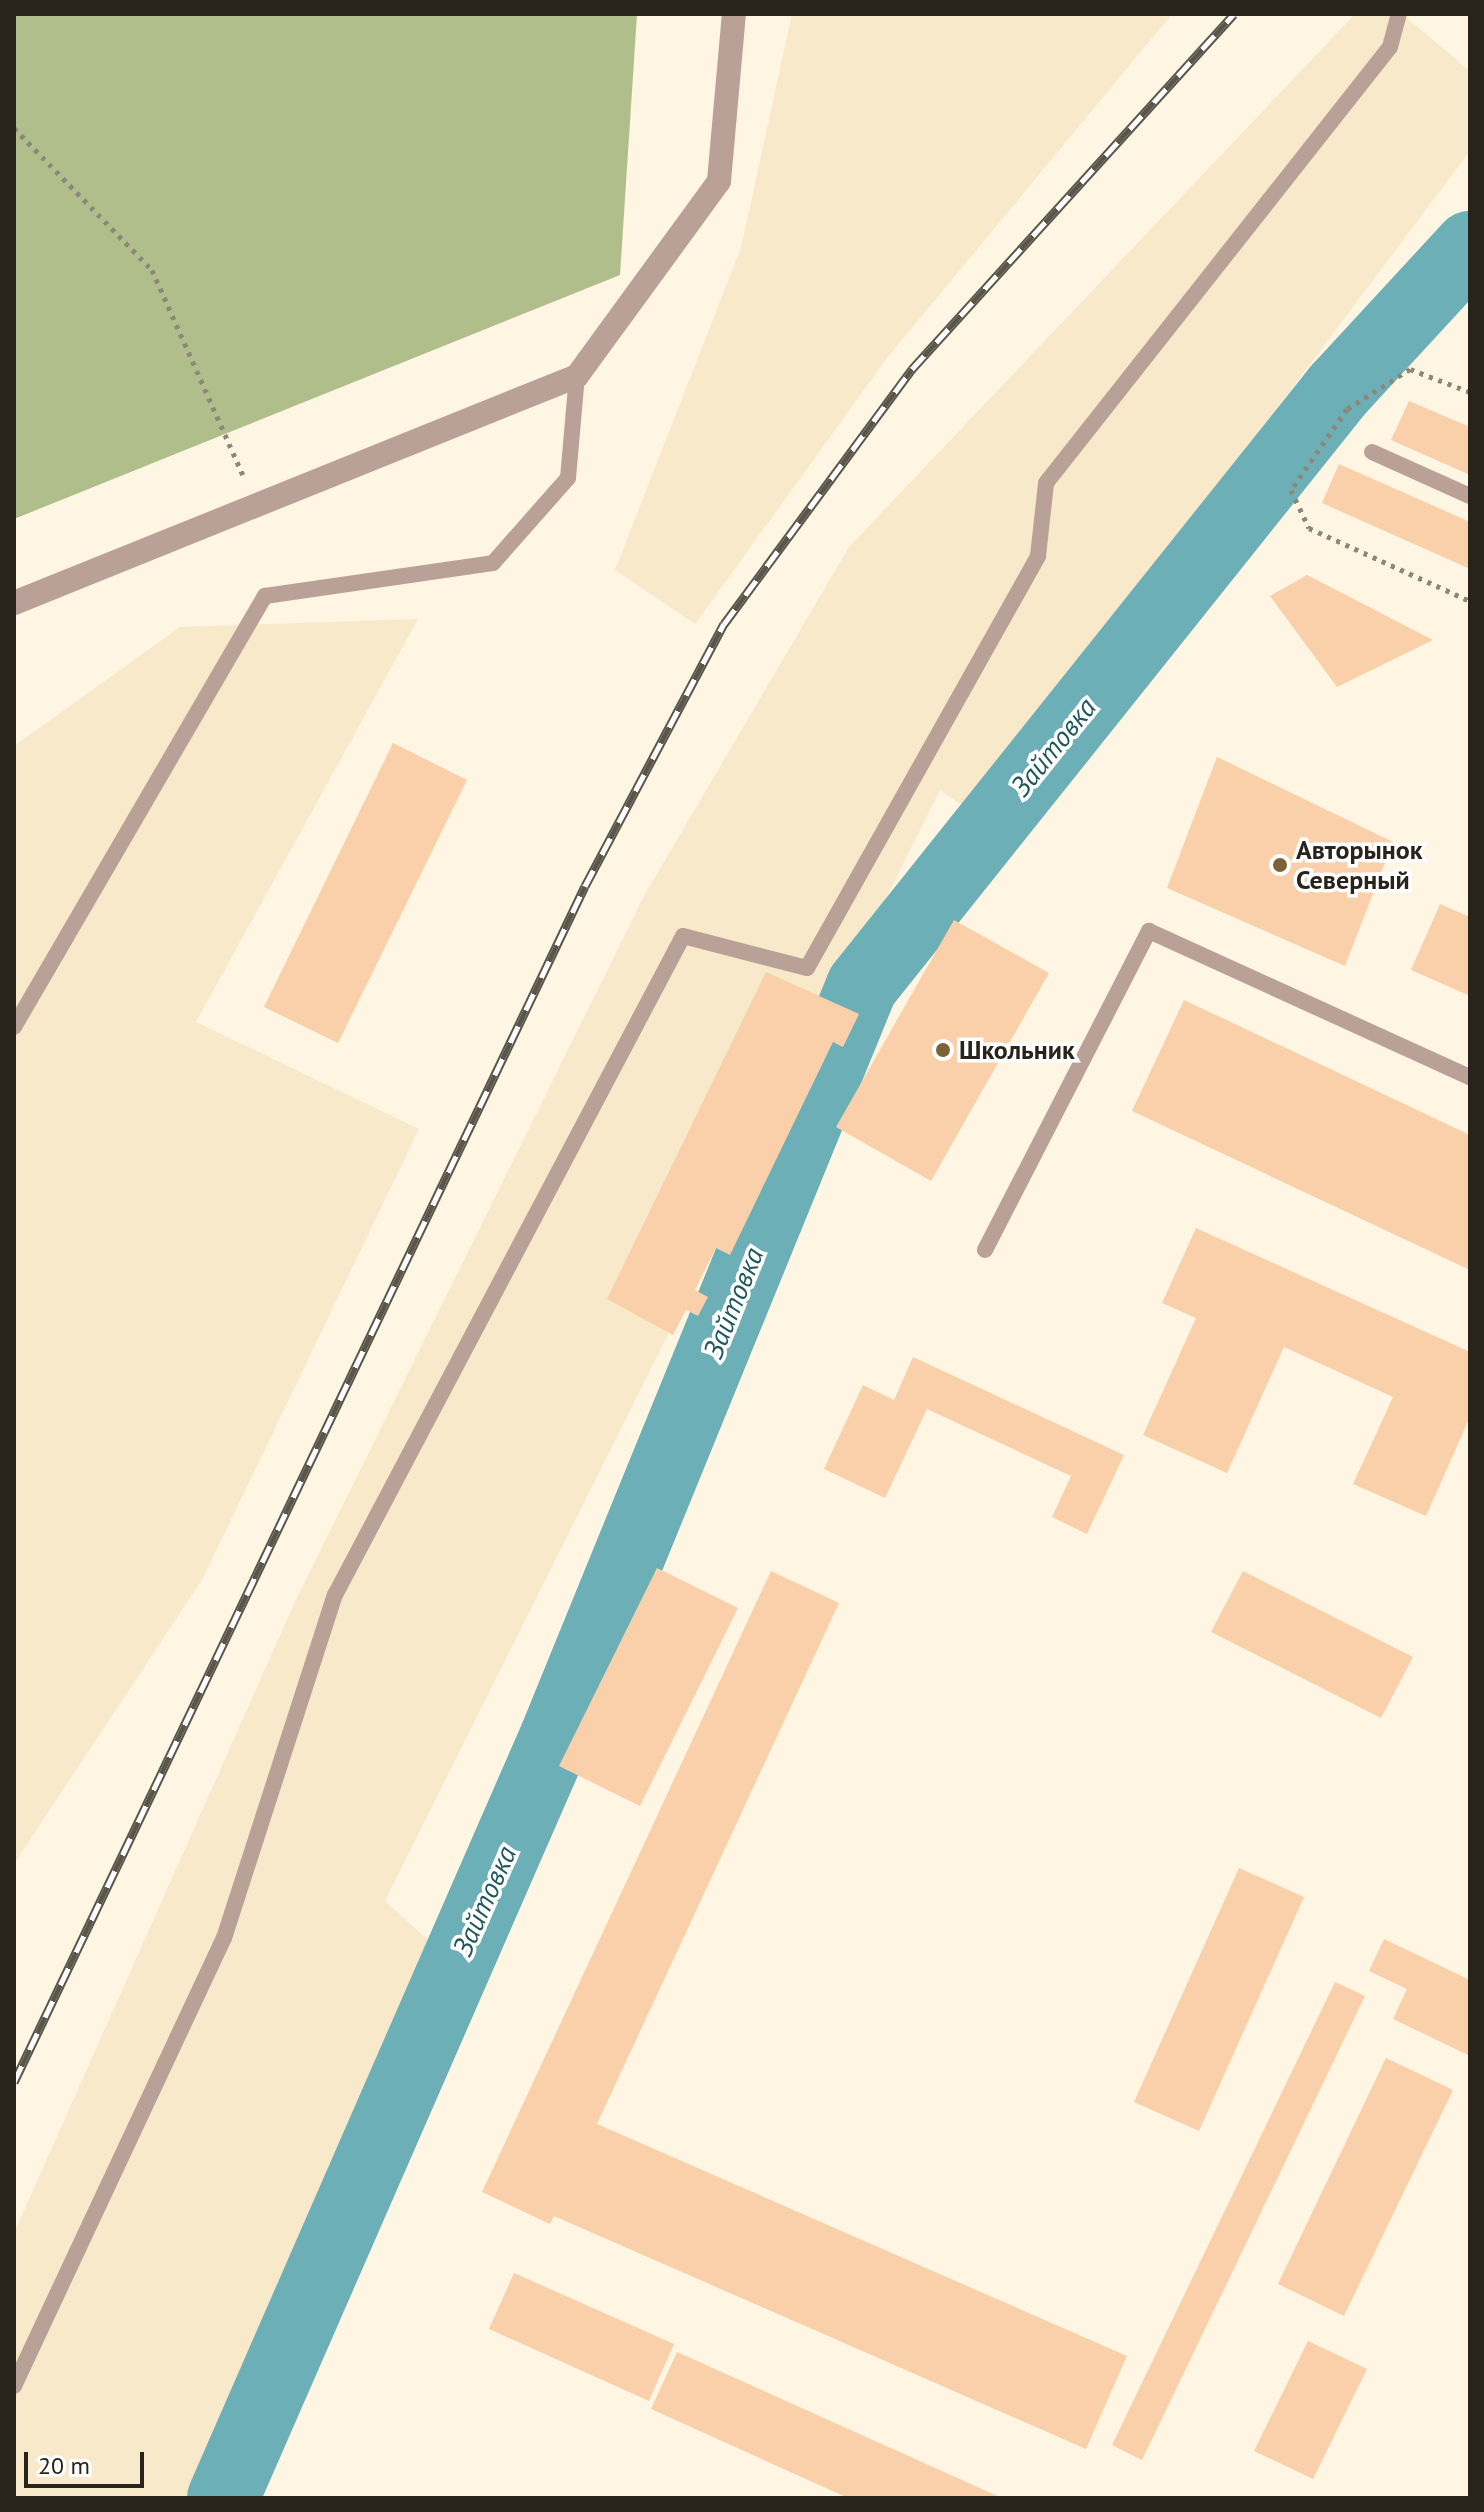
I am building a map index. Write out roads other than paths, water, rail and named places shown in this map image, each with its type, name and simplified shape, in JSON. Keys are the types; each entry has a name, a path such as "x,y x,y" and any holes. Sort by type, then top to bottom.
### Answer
{"street":[{"path":"14,603 577,376 719,181 734,14"}],"lane":[{"path":"14,2386 224,1938 335,1595 683,936 807,968 1038,556 1046,483 1390,47 1399,14"},
{"path":"14,1027 265,596 493,563 568,478 577,376"},
{"path":"1372,452 1470,496"},
{"path":"985,1250 1149,931 1470,1077"}],"waterway":[{"name":"Зайтовка","path":"223,2498 555,1738 862,986 1338,390 1470,247"}],"railway":[{"path":"14,2082 585,886 724,624 912,369 1234,14"}],"place":[{"name":"Авторынок Северный","path":"1280,865"},
{"name":"Школьник","path":"943,1050"}]}
